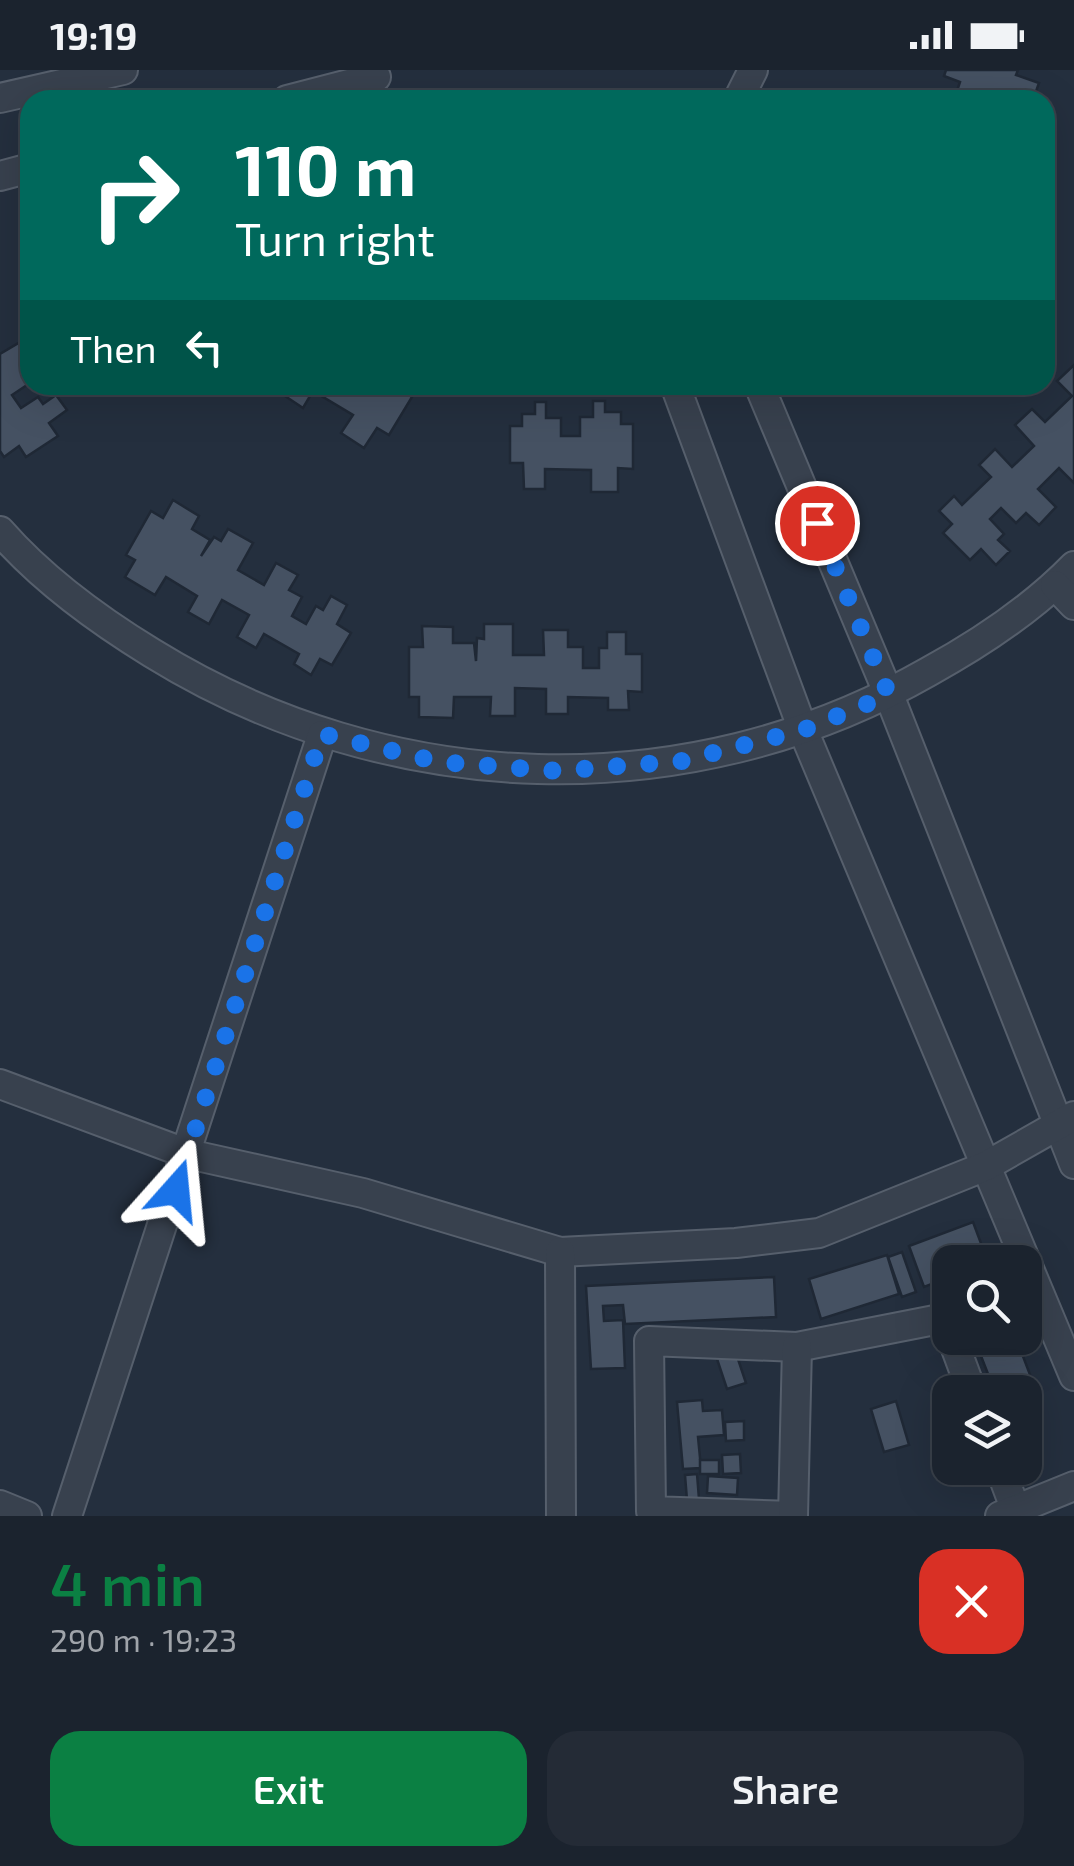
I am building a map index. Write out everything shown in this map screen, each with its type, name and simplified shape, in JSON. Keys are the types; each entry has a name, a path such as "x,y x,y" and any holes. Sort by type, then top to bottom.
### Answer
{"street":[{"path":"35,90 123,70"},
{"path":"338,90 379,82"},
{"path":"679,395 803,730 1074,1376"},
{"path":"764,395 1066,1120 1074,1164"},
{"path":"4,542 104,623 208,688 322,734 439,762 558,771 682,761 803,730 889,695 976,646 1068,585"},
{"path":"67,1516 322,734"},
{"path":"0,1084 188,1154 363,1194 560,1252 736,1243 820,1233 986,1166 1066,1120"},
{"path":"560,1252 561,1516"},
{"path":"798,1347 793,1516 651,1510 650,1341 798,1347 932,1321"},
{"path":"1004,1485 1011,1514 1074,1486"},
{"path":"0,1505 27,1516"}],"building":[{"path":"946,70 1018,70 1016,75 1039,83 1037,90 957,90 960,82 944,76"},
{"path":"20,342 20,390 12,395 21,408 38,397 43,404 56,395 67,410 49,423 58,436 26,457 19,446 4,457 0,451 0,354"},
{"path":"1074,365 1074,483 1059,468 1038,489 1056,507 1039,525 1026,513 1016,523 1001,508 990,519 1004,534 998,540 1010,551 996,565 981,549 970,560 943,533 952,524 939,511 954,496 962,505 991,477 979,465 995,449 1012,467 1034,446 1015,425 1032,409 1045,422 1072,396 1057,381"},
{"path":"286,395 311,395 303,408"},
{"path":"320,395 412,397 389,435 377,428 364,448 341,433 353,415"},
{"path":"593,401 605,401 605,412 621,412 621,424 633,424 633,469 618,468 618,492 591,492 591,470 545,469 545,489 524,489 523,463 510,463 510,426 522,426 522,414 535,414 535,402 546,402 546,418 561,418 561,436 580,436 580,417 593,417"},
{"path":"173,500 199,516 192,529 210,540 201,556 214,537 221,541 228,529 253,543 238,570 264,585 276,563 298,575 289,590 302,597 292,616 306,624 316,606 323,610 331,596 347,605 337,624 351,633 332,665 320,659 311,675 294,664 299,654 264,634 256,648 237,637 249,615 222,600 209,624 188,612 197,596 166,577 155,595 125,577 135,560 126,555 151,511 163,518"},
{"path":"484,624 513,624 513,655 544,655 543,630 568,630 568,647 583,647 583,668 599,668 599,648 607,648 607,632 626,632 626,654 642,654 642,692 628,691 629,710 608,710 608,698 568,697 568,714 546,714 546,689 515,688 515,716 490,716 491,697 454,697 453,718 419,717 419,697 409,697 409,647 423,647 422,626 453,627 453,643 474,643 476,661 477,638 484,639"},
{"path":"973,1222 982,1245 932,1245 932,1284 924,1287 909,1246"},
{"path":"902,1252 916,1292 902,1297 888,1257"},
{"path":"887,1255 899,1294 821,1319 809,1279"},
{"path":"774,1277 776,1317 625,1324 623,1305 603,1306 604,1321 623,1320 625,1368 591,1369 586,1286"},
{"path":"736,1353 746,1383 727,1389 717,1359"},
{"path":"981,1355 1022,1355 1030,1375 988,1375"},
{"path":"702,1400 703,1411 722,1410 724,1435 698,1437 701,1468 683,1469 677,1402"},
{"path":"896,1401 909,1445 884,1452 871,1409"},
{"path":"744,1421 744,1440 726,1441 725,1422"},
{"path":"740,1454 741,1473 723,1474 722,1455"},
{"path":"700,1460 719,1460 719,1474 700,1474"},
{"path":"697,1474 699,1499 687,1500 685,1475"},
{"path":"708,1476 738,1478 737,1495 707,1493"}],"route":[{"path":"176,1190 322,734 439,762 558,771 682,761 803,730 889,695 817,523"}]}
